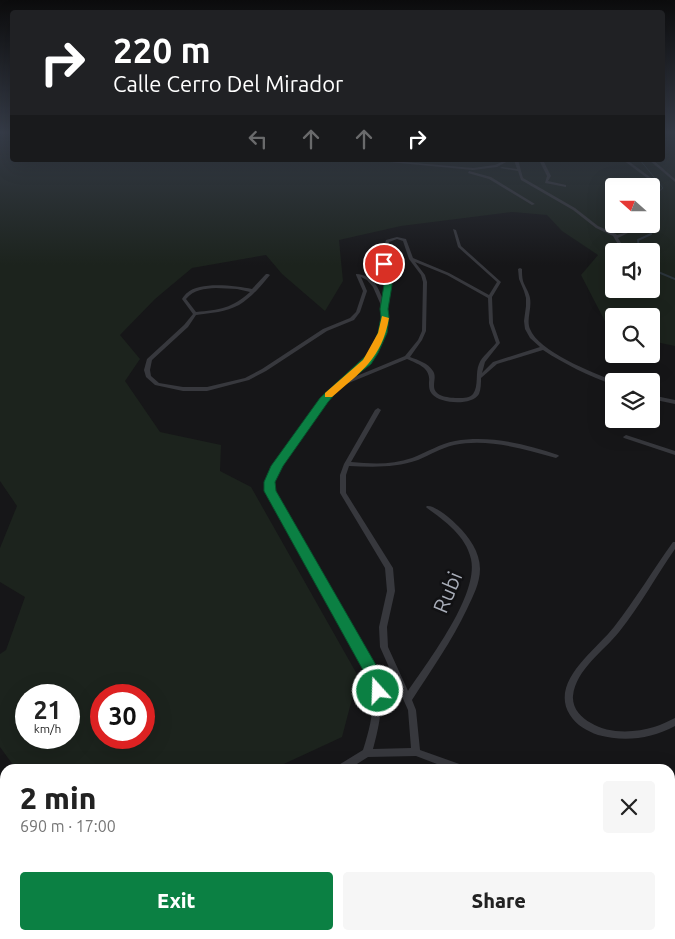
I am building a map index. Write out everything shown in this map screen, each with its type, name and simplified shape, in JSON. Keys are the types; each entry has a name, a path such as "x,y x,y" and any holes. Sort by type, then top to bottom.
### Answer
{"street":[{"path":"486,177 533,204"},
{"path":"521,177 522,180 574,208 597,227 618,237 621,243"},
{"path":"549,177 546,182 565,186"},
{"path":"407,357 429,370 432,375 431,388 435,394 441,398 463,400 471,398 480,388 482,362 498,343 491,323 490,297 499,282 459,246 454,230"},
{"path":"618,237 626,233"},
{"path":"336,386 407,357 420,340 424,331 425,282 423,275 411,259 405,240 397,238 387,241 384,253 388,285 384,309"},
{"path":"411,259 448,274 490,297"},
{"path":"520,269 521,285 528,298 525,318 527,331 543,348 605,379"},
{"path":"268,274 253,291 231,309 194,314 186,326 150,359 147,370 149,377 158,384 183,389 208,389 230,385 264,370 325,330 352,319 358,312 365,291 358,275 366,276 373,281 384,309 385,317 382,333 374,353 367,362 336,386 324,400 277,466 269,482 270,491 376,679 379,709 367,753"},
{"path":"194,314 184,299 190,292 226,286 253,291"},
{"path":"480,377 495,363 543,348"},
{"path":"660,399 675,402"},
{"path":"378,410 347,464 343,475 343,493 389,568 391,591 383,627 384,647 412,710 416,752"},
{"path":"626,438 675,453"},
{"path":"347,464 394,465 409,461 443,446 461,442 498,443 540,450 556,456"},
{"name":"Rubi","path":"408,698 457,618 473,587 476,568 469,545 452,522 429,507"},
{"path":"675,544 615,631 579,673 568,697 572,712 584,724 599,732 618,736 643,735 657,732 675,722"},
{"path":"348,764 367,753 416,752 448,764"}],"shaded area":[{"path":"0,177 675,177 675,346 660,343 660,308 605,308 605,321 581,275 598,255 562,231 547,215 512,212 401,226 339,240 343,281 325,311 282,274 266,255 192,268 155,299 120,335 140,359 125,381 160,432 221,445 220,471 251,487 358,676 342,737 284,764 12,764 0,747 0,654 6,650 25,597 0,582 0,548 17,506 0,481"}],"waterway":[{"path":"660,184 663,188 660,190"},
{"path":"638,243 638,240 651,233"},
{"path":"660,273 675,279"}],"slow traffic":[{"path":"329,395 336,386 367,362 374,353 382,333 385,318"}],"route":[{"path":"378,691 376,679 270,491 269,482 277,466 296,442 324,400 336,386 367,362 374,353 382,333 385,317 384,309 388,276 384,264"}]}
